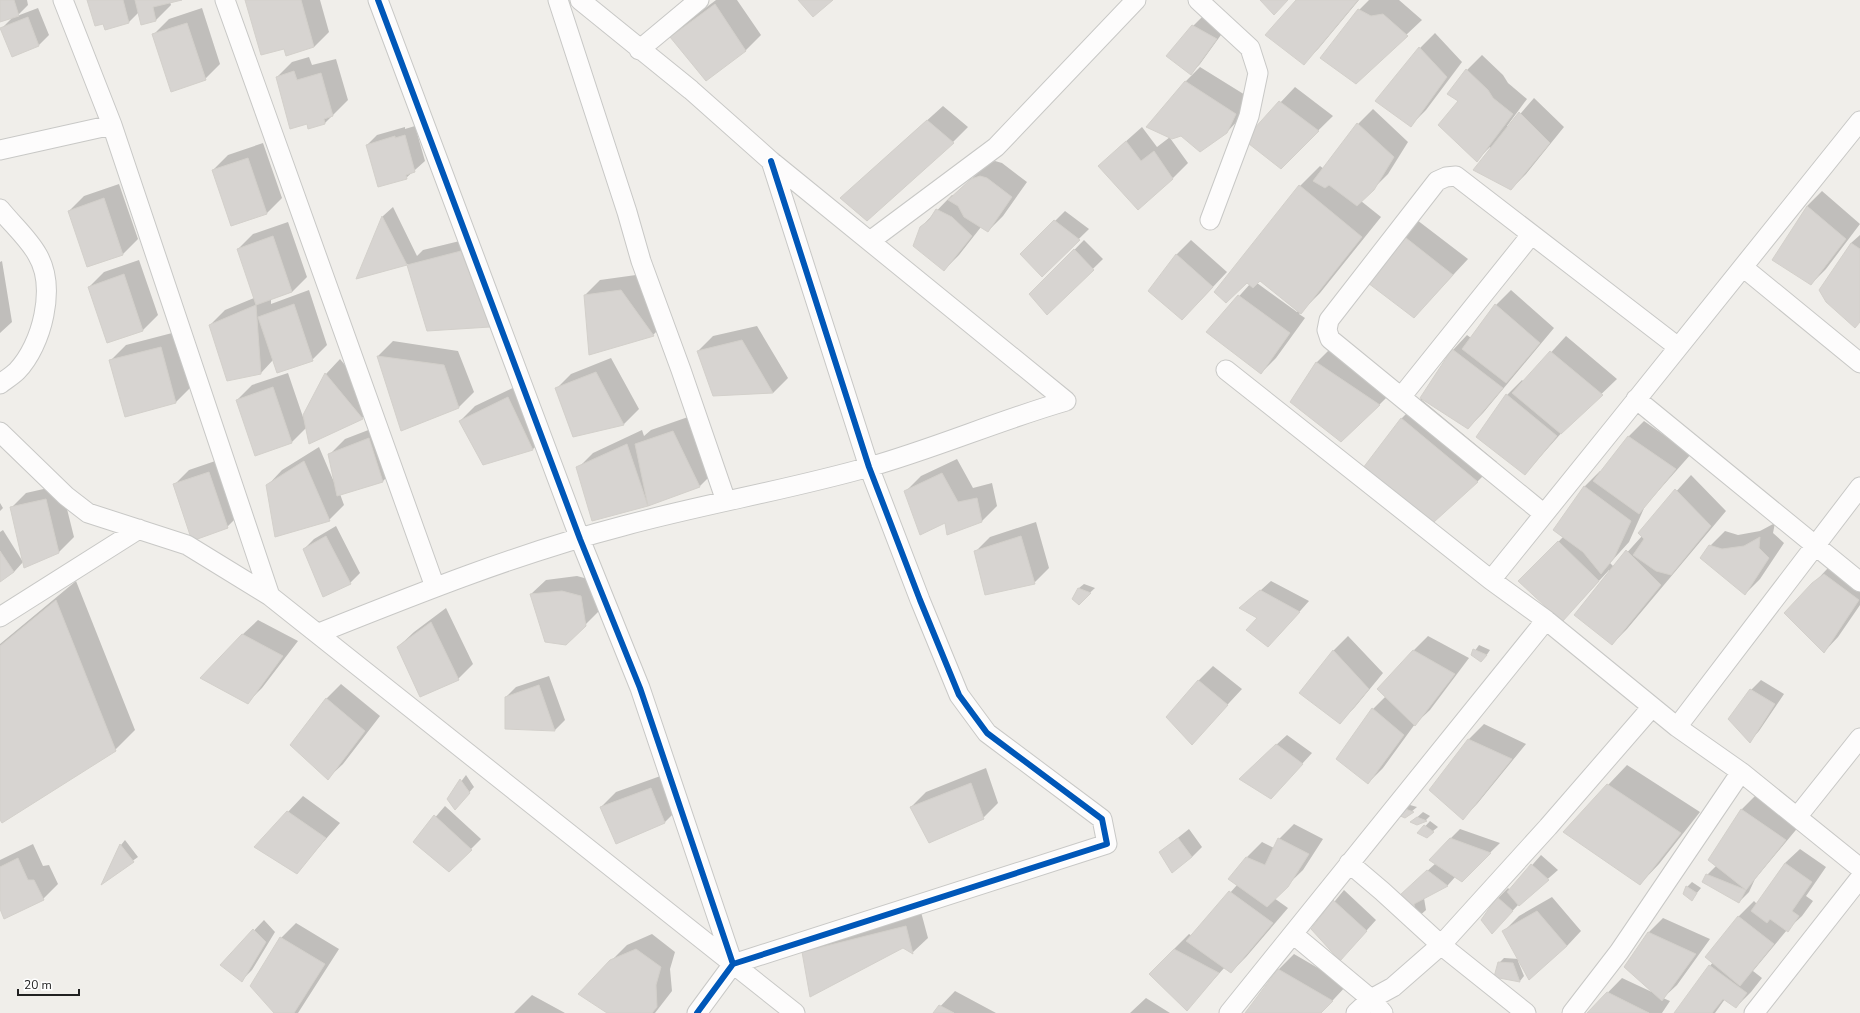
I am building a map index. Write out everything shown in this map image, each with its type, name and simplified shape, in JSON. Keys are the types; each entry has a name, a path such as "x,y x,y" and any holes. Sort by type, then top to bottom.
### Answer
{"street":[{"path":"63,0 112,124 270,596"},
{"path":"225,0 435,587"},
{"path":"378,0 580,538 640,688 733,964"},
{"path":"558,0 627,212 641,261 681,370 726,501"},
{"path":"319,634 494,565 580,538 623,526 869,467 975,432 1025,413 1066,401 771,161 691,90 639,50 580,0"},
{"path":"639,50 699,0"},
{"path":"870,241 996,147 1136,0"},
{"path":"1198,0 1250,48 1258,73 1249,116 1210,220"},
{"path":"1491,580 1678,347 1744,268 1860,121"},
{"path":"0,150 112,124"},
{"path":"697,1013 733,964 1108,844 1102,819 987,733 959,695 920,600 869,467 771,161"},
{"path":"1544,514 1330,339 1327,330 1329,320 1437,181 1446,177 1456,176 1678,347"},
{"path":"0,209 38,254 46,282 46,310 33,347 17,371 0,384"},
{"path":"1401,397 1531,234"},
{"path":"1744,268 1860,363"},
{"path":"1226,370 1491,580 1546,620 1677,727 1741,772 1860,868"},
{"path":"1636,399 1860,582"},
{"path":"0,432 66,496 88,513 187,544 270,596 795,1013"},
{"path":"1677,727 1817,546 1860,487"},
{"path":"0,617 139,529"},
{"path":"1229,1013 1546,620"},
{"path":"1356,1013 1377,1006 1393,986 1441,945 1548,827 1652,707"},
{"path":"1797,817 1860,738"},
{"path":"1572,1013 1619,952 1741,772"},
{"path":"1349,864 1382,891 1441,945 1526,1013"},
{"path":"1754,1013 1860,878"},
{"path":"1293,934 1377,1006"}],"building":[{"path":"0,0 14,0 19,16 0,22"},
{"path":"87,0 123,0 129,23 105,30 103,24 95,26"},
{"path":"135,0 182,0 153,7 156,21 141,25"},
{"path":"245,0 301,0 314,47 286,56 284,49 261,55"},
{"path":"798,0 833,0 813,17"},
{"path":"1260,0 1288,0 1274,15"},
{"path":"1296,0 1358,0 1304,65 1265,35"},
{"path":"715,4 746,51 706,81 670,37"},
{"path":"1358,9 1371,16 1383,14 1408,36 1356,84 1320,58"},
{"path":"28,17 39,46 12,57 0,28"},
{"path":"187,23 206,80 171,92 152,34"},
{"path":"1192,25 1217,39 1191,75 1166,56"},
{"path":"1419,47 1447,77 1411,127 1375,101"},
{"path":"1466,69 1488,90 1493,98 1513,114 1477,162 1438,125 1458,101 1447,94"},
{"path":"294,71 297,80 321,73 333,116 324,119 325,124 308,129 307,124 290,129 276,77"},
{"path":"1185,81 1236,114 1227,133 1200,152 1181,136 1172,139 1146,127"},
{"path":"1279,101 1319,131 1281,169 1244,140"},
{"path":"1519,112 1550,143 1511,190 1473,170"},
{"path":"927,120 954,143 867,221 840,198"},
{"path":"1357,123 1394,157 1374,190 1357,206 1329,185 1325,188 1313,181"},
{"path":"405,135 415,172 406,175 407,179 378,187 366,145 395,136 395,138"},
{"path":"1126,141 1141,161 1154,151 1173,179 1138,210 1098,166"},
{"path":"248,158 267,214 231,226 212,170"},
{"path":"980,176 987,178 1012,197 988,232 964,217 958,206 948,200 971,179"},
{"path":"1299,185 1362,237 1301,314 1260,281 1253,288 1247,283 1226,303 1214,292"},
{"path":"104,198 123,255 87,267 68,211"},
{"path":"1807,206 1846,239 1811,285 1772,260"},
{"path":"936,209 952,217 972,236 944,271 913,246 920,227 929,220"},
{"path":"382,216 407,265 356,279"},
{"path":"1054,220 1080,240 1042,277 1020,254"},
{"path":"1401,234 1453,275 1414,318 1368,283"},
{"path":"273,236 292,292 256,305 237,249"},
{"path":"1851,243 1860,249 1860,322 1855,328 1826,302 1819,290"},
{"path":"1074,249 1094,270 1047,315 1029,294"},
{"path":"461,251 490,327 427,331 407,265"},
{"path":"1176,254 1213,287 1182,320 1148,291"},
{"path":"124,274 143,331 107,343 88,287"},
{"path":"621,290 654,336 589,355 584,295"},
{"path":"1238,295 1290,333 1261,374 1206,332"},
{"path":"294,304 313,361 277,373 258,317"},
{"path":"1495,304 1540,343 1506,383 1462,349"},
{"path":"256,305 261,374 227,381 209,325"},
{"path":"742,340 773,393 713,396 697,351"},
{"path":"161,347 176,403 125,417 109,360"},
{"path":"1452,349 1503,388 1468,429 1420,398"},
{"path":"1550,351 1603,395 1561,434 1512,393"},
{"path":"377,356 444,365 459,408 401,431"},
{"path":"1316,362 1380,405 1341,442 1290,402"},
{"path":"596,372 624,425 573,437 555,388"},
{"path":"325,373 363,419 309,444 303,415"},
{"path":"273,387 292,443 255,456 236,400"},
{"path":"1506,394 1557,436 1525,475 1476,437"},
{"path":"508,397 533,450 483,465 459,421"},
{"path":"1401,418 1478,482 1434,522 1363,468"},
{"path":"673,431 700,487 648,506 635,444"},
{"path":"1628,436 1676,469 1639,514 1593,481"},
{"path":"369,438 383,482 337,496 328,454"},
{"path":"627,444 648,506 592,521 576,467"},
{"path":"304,461 330,521 275,537 266,485"},
{"path":"209,472 228,528 192,541 173,484"},
{"path":"942,473 958,502 977,498 982,522 947,535 945,523 920,535 904,491"},
{"path":"1584,486 1631,521 1614,558 1601,574 1583,552 1553,530"},
{"path":"1675,489 1711,526 1671,575 1656,571 1633,555 1644,539 1638,533"},
{"path":"46,499 59,553 24,568 10,507"},
{"path":"326,536 351,584 323,597 303,549"},
{"path":"1021,536 1035,584 985,595 974,551"},
{"path":"1760,537 1759,548 1769,558 1745,595 1700,558 1709,545 1722,549 1744,546"},
{"path":"1558,541 1599,581 1562,622 1518,581"},
{"path":"1626,550 1661,585 1612,645 1574,615"},
{"path":"0,551 14,572 0,582"},
{"path":"1824,574 1859,600 1824,653 1784,613 1812,583"},
{"path":"1078,588 1091,593 1079,605 1072,599"},
{"path":"1260,590 1300,612 1268,647 1246,630 1257,618 1239,608"},
{"path":"562,591 581,596 586,626 566,645 545,642 530,594"},
{"path":"56,600 116,751 2,823 0,820 0,646"},
{"path":"431,622 459,680 420,697 397,647"},
{"path":"242,634 283,656 248,704 200,678"},
{"path":"1473,649 1487,655 1481,662 1471,655"},
{"path":"1333,650 1369,689 1340,724 1299,693"},
{"path":"1413,650 1455,674 1415,726 1377,689"},
{"path":"1198,680 1228,705 1192,745 1166,717"},
{"path":"539,685 555,731 505,729 505,697"},
{"path":"1750,689 1775,704 1750,743 1728,719"},
{"path":"326,698 365,731 328,780 290,745"},
{"path":"1372,708 1404,735 1368,784 1336,759"},
{"path":"1468,739 1512,759 1463,820 1429,790"},
{"path":"1276,744 1303,764 1271,799 1239,779"},
{"path":"460,779 470,793 455,810 447,799"},
{"path":"971,783 984,819 929,843 910,807"},
{"path":"1607,784 1681,833 1640,885 1563,832"},
{"path":"651,788 665,823 616,844 600,807"},
{"path":"1405,809 1414,812 1405,818 1398,815"},
{"path":"1741,809 1786,840 1746,890 1708,860"},
{"path":"287,811 326,838 297,874 254,847"},
{"path":"434,815 472,850 449,872 413,842"},
{"path":"1417,817 1427,821 1417,825 1410,822"},
{"path":"1424,825 1434,832 1427,838 1417,833"},
{"path":"1178,838 1192,857 1172,873 1159,852"},
{"path":"1278,838 1309,854 1288,887 1267,907 1228,879 1246,857 1265,865"},
{"path":"1450,838 1491,853 1462,882 1429,860"},
{"path":"120,844 134,862 101,885"},
{"path":"18,858 28,880 34,880 44,900 4,919 0,909 0,867"},
{"path":"1785,863 1812,882 1792,911 1799,916 1788,932 1770,919 1767,923 1751,911"},
{"path":"1531,864 1549,880 1519,906 1507,892"},
{"path":"1427,870 1448,886 1414,904 1416,921 1400,895"},
{"path":"1706,874 1746,890 1739,903 1702,882"},
{"path":"1686,886 1697,893 1692,901 1683,894"},
{"path":"1229,891 1273,923 1231,973 1186,941"},
{"path":"1497,897 1513,911 1492,934 1481,920"},
{"path":"1333,900 1367,931 1340,961 1311,929"},
{"path":"1537,911 1567,946 1529,980 1502,931"},
{"path":"1738,916 1774,944 1740,986 1705,957"},
{"path":"906,926 913,954 903,948 810,997 802,952"},
{"path":"253,929 266,942 242,982 220,965"},
{"path":"1648,932 1696,954 1662,1001 1624,967"},
{"path":"280,937 325,964 294,1013 274,1013 250,986"},
{"path":"636,949 661,967 656,985 657,1007 652,1013 607,1013 578,994 610,960"},
{"path":"1174,949 1219,973 1187,1011 1149,974"},
{"path":"1498,962 1513,963 1520,982 1494,977"},
{"path":"1709,965 1747,993 1736,1008 1723,999 1712,1013 1674,1013"},
{"path":"1278,969 1333,1001 1321,1013 1245,1013"},
{"path":"1607,992 1649,1013 1587,1013"},
{"path":"939,1005 954,1013 933,1013"}],"cycle path":[{"path":"378,0 580,539 640,688 733,964"},
{"path":"697,1013 733,964 1107,844 1102,819 987,733 959,695 920,600 869,467 771,161"}]}
